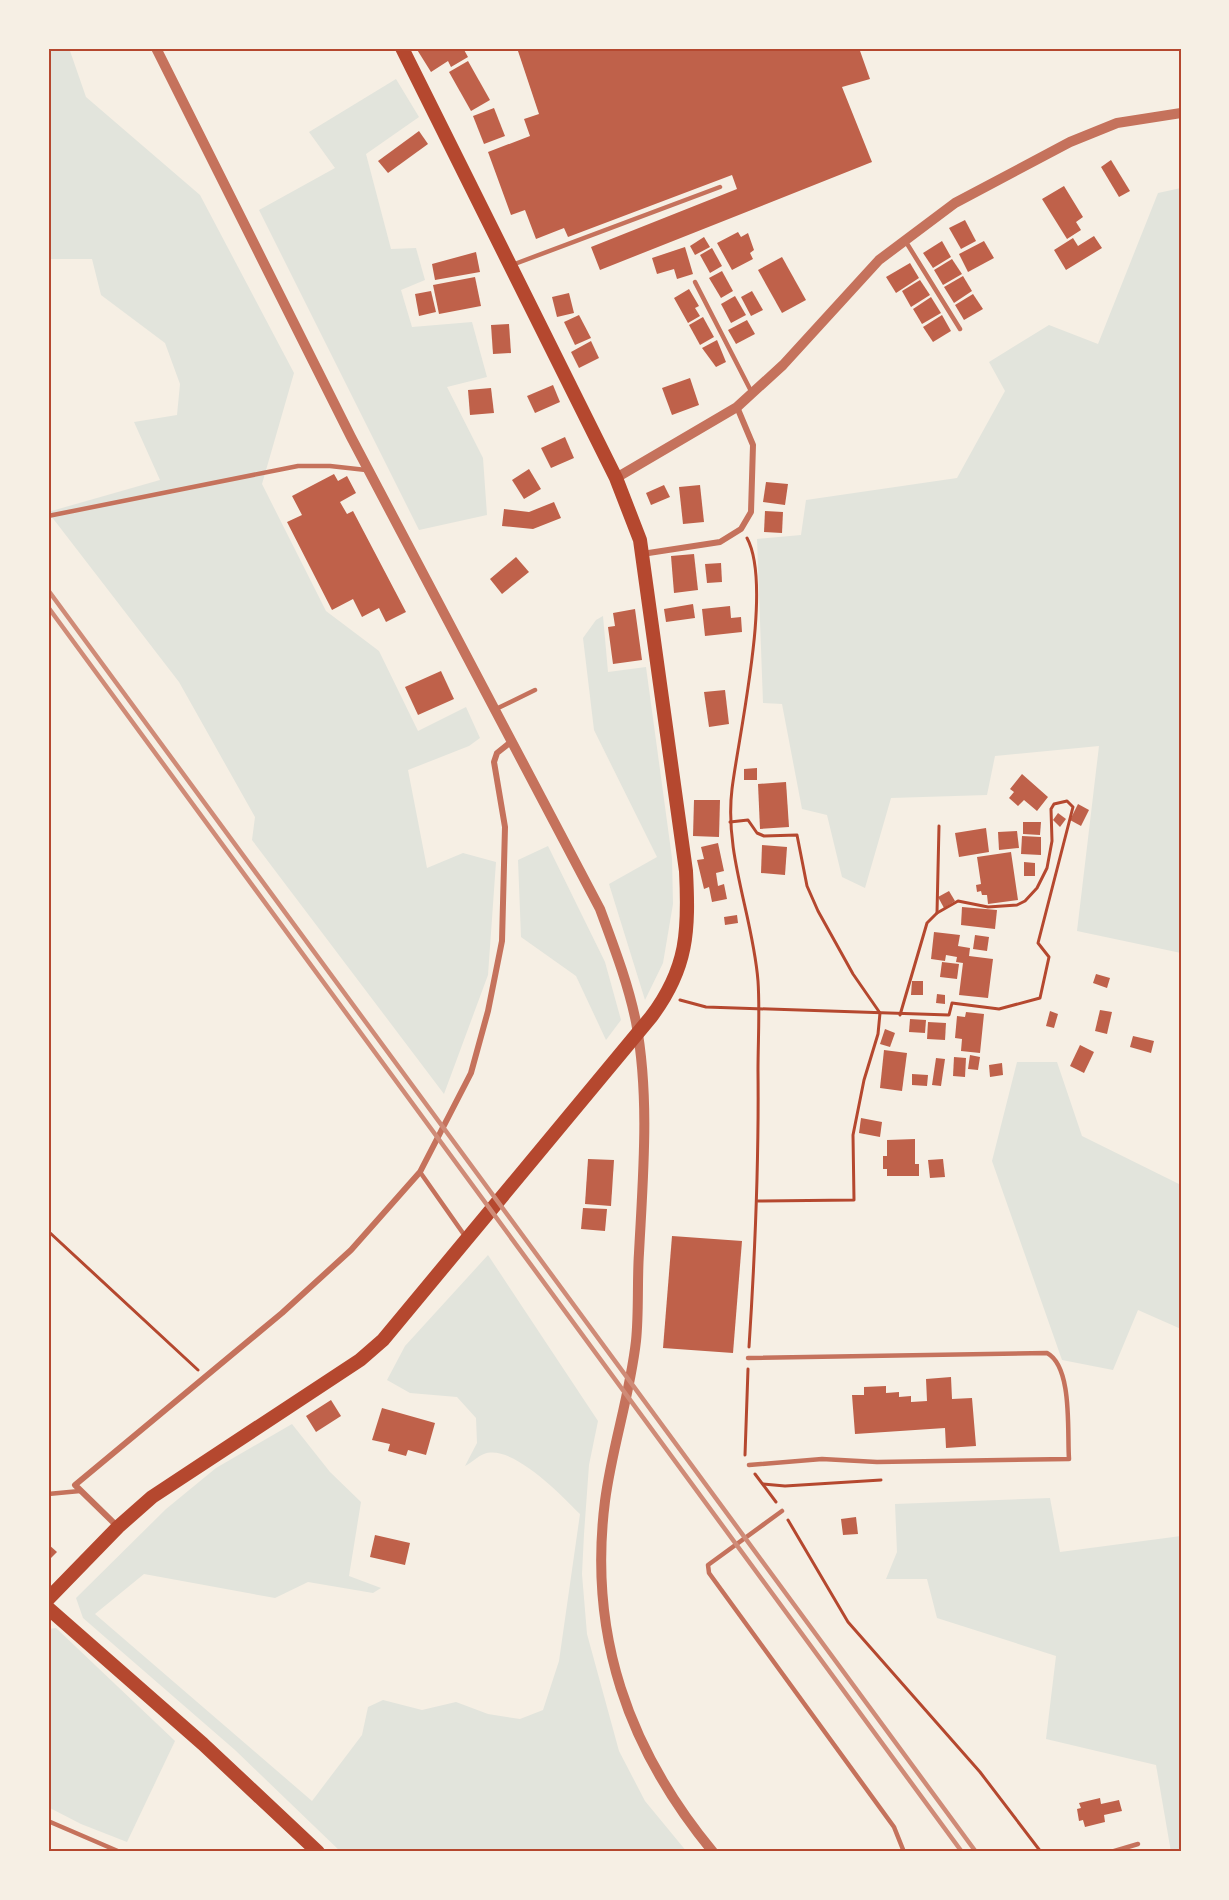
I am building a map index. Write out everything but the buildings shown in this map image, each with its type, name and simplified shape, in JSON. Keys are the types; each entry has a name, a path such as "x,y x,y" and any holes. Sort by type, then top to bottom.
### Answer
{"main road":[{"path":"48,1599 118,1527 152,1497 360,1360 383,1341 651,1017 667,996 678,973 685,949 688,924 686,871 642,554 631,513 616,478 402,48"},
{"path":"48,1608 202,1744 318,1852"}],"street":[{"path":"156,48 369,470 600,909 626,981 636,1022 642,1067 645,1131 633,1357 614,1442 601,1544 602,1598 608,1646 624,1702 642,1746 682,1814 713,1852"},
{"path":"616,478 737,407 783,365 856,283 904,240 955,203 1070,142 1117,123 1181,113"},
{"path":"642,554 720,542 741,528 751,512 753,445 737,407"},
{"path":"118,1527 75,1485 282,1313 351,1250 420,1172 450,1115 471,1073 479,1048 502,941 505,827 494,762 496,753 512,741"}],"lane":[{"path":"510,266 720,187"},
{"path":"904,240 960,329"},
{"path":"695,282 752,393"},
{"path":"48,516 298,466 369,470"},
{"path":"496,709 535,690"},
{"path":"420,1172 468,1239"},
{"path":"748,1358 1047,1353 1059,1363 1066,1392 1069,1459 877,1462 822,1459 749,1465"},
{"path":"48,1494 80,1491"},
{"path":"782,1511 708,1565 714,1583 894,1827 904,1852"},
{"path":"48,1821 120,1852"},
{"path":"1111,1852 1138,1844"}],"path":[{"path":"741,528 754,561 756,596 751,661 732,789 730,822 732,847 756,969 758,1008 758,1201 748,1358 745,1455 749,1465 782,1511 848,1622 980,1772 1041,1852"},
{"path":"667,996 706,1007 900,1015 949,1015 952,1003 999,1009 1040,998 1049,957 1038,943 1073,807 1067,801 1054,804 1052,842 1047,868 1037,888 1025,900 1017,905 988,907 958,901 937,913 927,923 900,1015"},
{"path":"730,822 748,820 757,833 764,836 797,835 807,886 818,911 853,974 880,1013 878,1034 864,1080 853,1135 854,1200 758,1201"},
{"path":"937,913 939,826"},
{"path":"48,1231 206,1377"},
{"path":"763,1484 785,1486 881,1480"}],"shaded area":[{"path":"48,48 69,48 86,97 200,195 294,373 262,484 326,611 379,651 418,731 466,707 480,738 469,746 408,770 427,868 463,853 496,862 488,975 444,1094 252,840 255,817 179,682 48,512 160,480 134,422 177,415 180,384 165,343 101,295 92,259 48,259"},
{"path":"396,79 419,117 366,154 391,249 416,248 425,280 401,290 412,327 472,322 487,377 447,387 483,458 487,515 419,530 259,210 335,168 309,132"},
{"path":"1181,188 1181,953 1077,931 1099,746 995,756 987,795 891,798 865,888 842,877 827,815 802,809 782,704 763,703 757,539 801,535 806,500 957,478 1005,391 989,362 1049,325 1098,344 1158,193"},
{"path":"603,616 608,672 646,667 672,858 673,904 663,963 645,1000 609,884 657,857 594,730 583,638 596,620"},
{"path":"548,846 605,962 621,1020 606,1040 576,976 521,937 518,860"},
{"path":"1017,1062 1057,1062 1082,1136 1181,1185 1181,1329 1138,1310 1113,1370 1062,1360 992,1161"},
{"path":"488,1255 598,1421 589,1465 584,1534 582,1574 587,1634 619,1751 645,1801 687,1852 341,1852 235,1750 83,1618 76,1598 166,1509 216,1468 292,1424 330,1472 361,1502 349,1576 381,1588 373,1593 308,1582 275,1598 144,1574 95,1614 312,1801 362,1735 368,1707 383,1700 422,1710 456,1702 488,1714 520,1719 543,1710 559,1661 580,1514 536,1474 508,1456 495,1453 484,1454 465,1466 477,1443 476,1418 457,1397 410,1393 387,1380 405,1346"},
{"path":"1050,1498 1060,1552 1181,1536 1181,1852 1171,1852 1156,1765 1046,1739 1056,1656 937,1618 927,1579 886,1579 897,1552 895,1504"},
{"path":"56,1628 175,1741 127,1842 81,1824 48,1807 48,1629"}],"railway":[{"path":"48,590 976,1852"},
{"path":"48,607 962,1852"}]}
